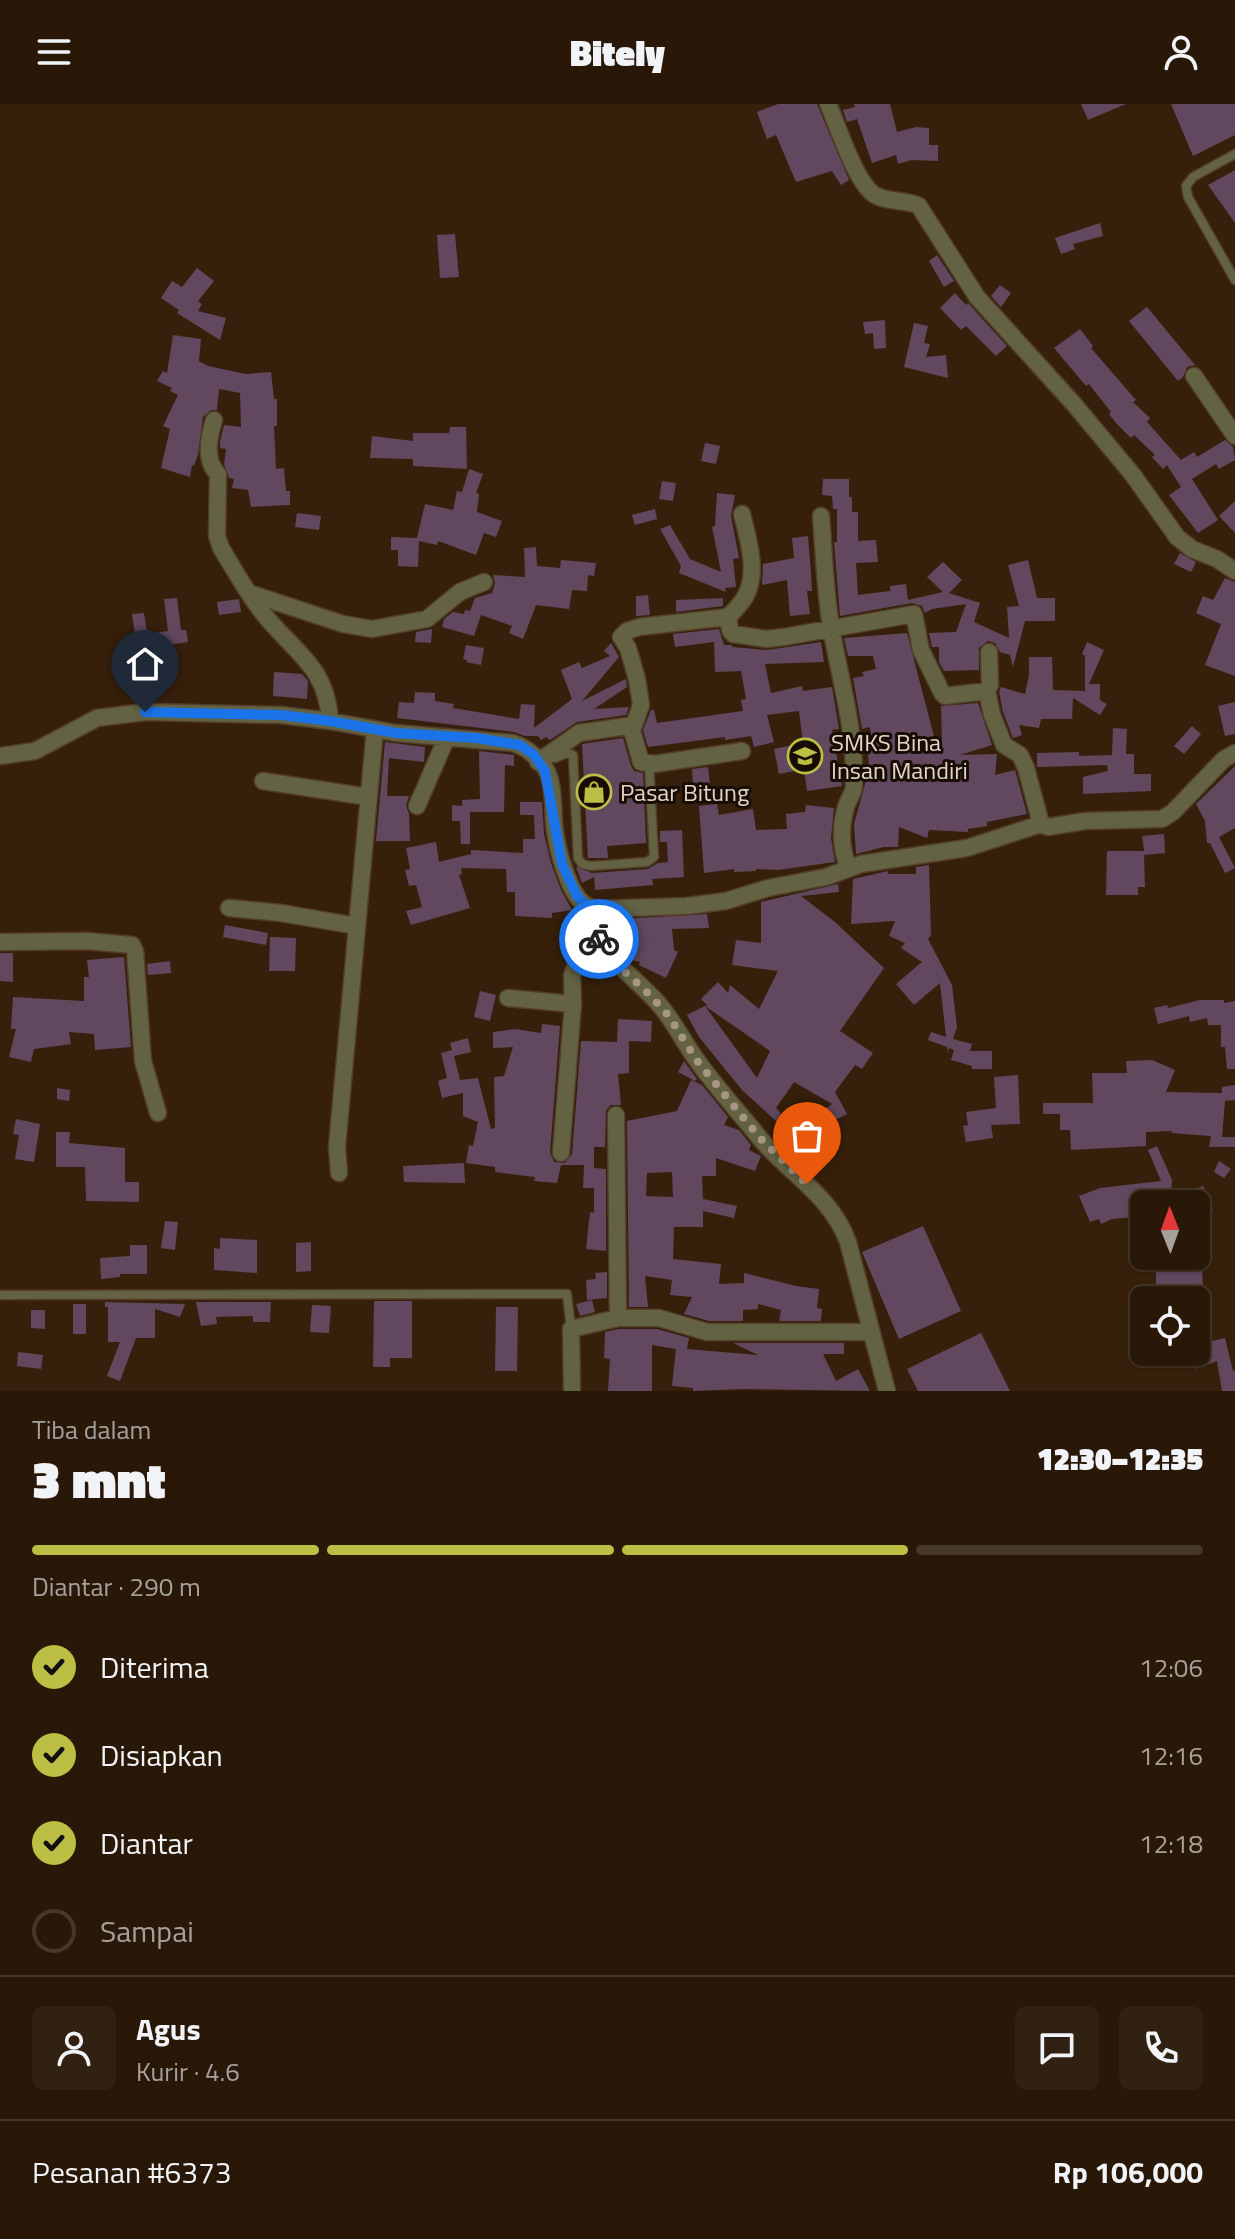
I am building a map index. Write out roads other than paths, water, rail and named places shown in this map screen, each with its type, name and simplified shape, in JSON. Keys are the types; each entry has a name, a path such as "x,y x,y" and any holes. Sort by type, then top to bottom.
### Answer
{"street":[{"path":"828,104 866,188 883,198 919,206 977,297 1133,475 1177,537 1192,549 1235,571"},
{"path":"1194,376 1235,436"},
{"path":"214,420 209,448 213,469 218,474 217,536 221,548 265,615 319,674 329,699 330,721"},
{"path":"742,514 748,537 751,579 745,597 728,617 639,627 621,637 635,669 641,705 631,727 641,762 654,764 742,751"},
{"path":"821,516 831,629 851,720 854,754 855,790 846,805 842,835 842,850 849,868"},
{"path":"249,593 343,624 372,629 427,619 460,592 484,582"},
{"path":"728,617 730,630 737,636 766,639 914,614 921,650 942,693 945,696 987,691"},
{"path":"989,652 991,682 987,691 992,715 1004,745 1020,755 1026,768 1041,824"},
{"path":"0,756 35,751 86,723 114,715 145,712 262,714 513,743 528,750 540,763 550,785 554,829 562,864 577,896 588,907 589,925 594,933 624,971 668,1015 698,1062 760,1138 838,1219 848,1242 869,1332 887,1391"},
{"path":"540,763 579,733 631,727"},
{"path":"339,1173 337,1147 375,729"},
{"path":"417,806 447,737"},
{"path":"588,907 642,908 716,903 768,888 826,877 849,868 921,853 959,850 1041,824 1048,827 1085,821 1162,819 1178,807 1224,759 1235,753"},
{"path":"263,781 369,797"},
{"path":"229,908 357,926"},
{"path":"561,1153 575,965 594,933"},
{"path":"0,942 87,941 132,945 135,951 143,1061 158,1113"},
{"path":"508,998 573,1004"},
{"path":"616,1115 618,1318"},
{"path":"572,1391 571,1329 618,1318 659,1318 707,1332 869,1332"}],"lane":[{"path":"1235,154 1193,177 1186,186 1188,197 1235,280"},
{"path":"540,763 563,754 573,755 578,858 582,864 591,866 647,862 654,857 649,763"},
{"path":"0,1295 567,1294 571,1329"}],"place":[{"name":"SMKS Bina Insan Mandiri","path":"805,756"},
{"name":"Pasar Bitung","path":"594,792"}]}
